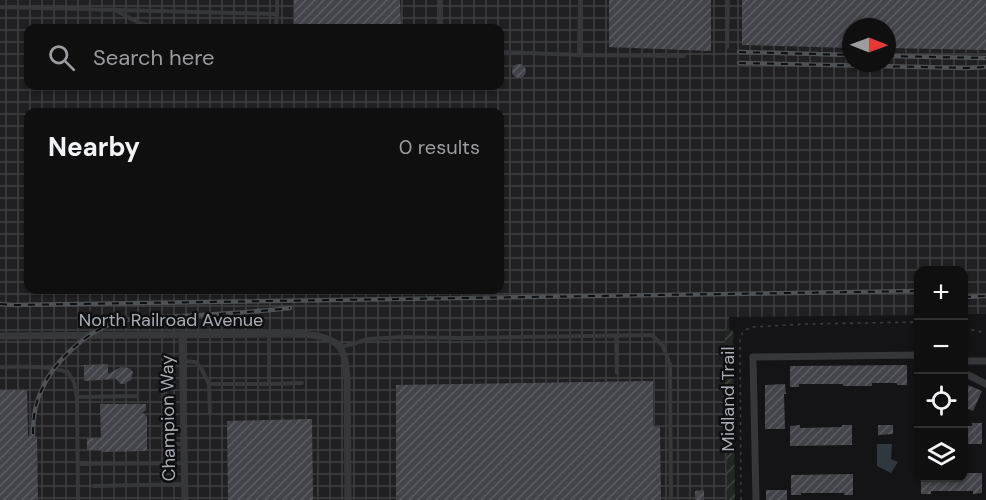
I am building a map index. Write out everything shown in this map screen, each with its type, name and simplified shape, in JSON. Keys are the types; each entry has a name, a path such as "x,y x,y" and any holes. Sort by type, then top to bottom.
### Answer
{"street":[{"name":"North Railroad Avenue","path":"0,336 306,334 324,338 340,346"},
{"name":"Champion Way","path":"182,335 185,500"},
{"path":"340,346 345,358 347,378 348,500"},
{"path":"756,500 753,357 914,355"},
{"path":"968,361 986,361"},
{"path":"965,374 986,384"}],"lane":[{"path":"276,24 277,0"},
{"path":"441,0 441,24"},
{"path":"579,55 580,0"},
{"path":"727,47 728,0"},
{"path":"0,7 277,14"},
{"path":"114,9 143,24"},
{"path":"504,52 684,56"},
{"path":"269,334 269,384"},
{"path":"340,346 368,339 652,335 663,346 670,365 671,500"},
{"path":"616,336 617,373"},
{"path":"184,444 166,444 165,362 196,362 210,384 210,414"},
{"path":"0,367 54,368 68,372 74,382 77,397 78,500"},
{"path":"210,384 302,383"},
{"path":"77,397 137,396"},
{"path":"78,464 184,463"},
{"path":"94,486 185,484"}],"path":[{"name":"Midland Trail","path":"741,500 740,340 743,331 763,326 914,322"},
{"path":"968,329 986,333"}],"shaded area":[{"path":"0,0 986,0 986,314 968,314 968,266 914,266 914,315 729,317 731,500 0,500"},
{"path":"725,330 733,330 735,500 727,500"},
{"path":"877,444 892,444 891,459 898,462 891,473 877,466"}],"building":[{"path":"294,0 400,0 401,24 294,24"},
{"path":"609,0 711,0 711,51 609,47"},
{"path":"742,0 986,0 986,50 896,48 896,18 842,18 842,48 742,45"},
{"path":"519,64 524,66 526,71 524,76 519,78 514,76 512,71 514,66"},
{"path":"108,364 108,374 121,367 129,368 133,372 131,380 124,384 116,379 84,381 84,365"},
{"path":"907,365 907,385 897,385 897,383 872,383 872,386 799,384 799,387 790,387 790,366"},
{"path":"653,381 653,427 660,427 661,500 396,500 396,385"},
{"path":"785,384 785,429 765,429 765,385"},
{"path":"968,385 982,391 973,411 968,409"},
{"path":"0,390 27,390 28,436 37,436 38,500 0,500"},
{"path":"100,404 146,404 146,410 142,413 147,416 147,451 87,450 87,438 101,438"},
{"path":"312,419 313,500 228,500 227,421"},
{"path":"972,423 982,423 982,444 968,444 968,426 972,426"},
{"path":"800,425 800,428 852,425 852,445 790,446 790,426"},
{"path":"878,425 893,425 893,434 878,435"},
{"path":"968,473 982,473 982,493 931,491 931,494 921,494 921,482 968,482"},
{"path":"853,474 853,495 801,493 801,495 791,495 791,475"},
{"path":"704,490 704,500 695,500 695,491"},
{"path":"766,490 787,490 787,500 766,500"}],"railway":[{"path":"739,52 842,55"},
{"path":"896,56 986,58"},
{"path":"739,63 986,67"},
{"path":"0,304 914,291"},
{"path":"968,297 986,296"},
{"path":"33,434 36,405 54,369 80,342 111,324 138,318 290,308"}]}
